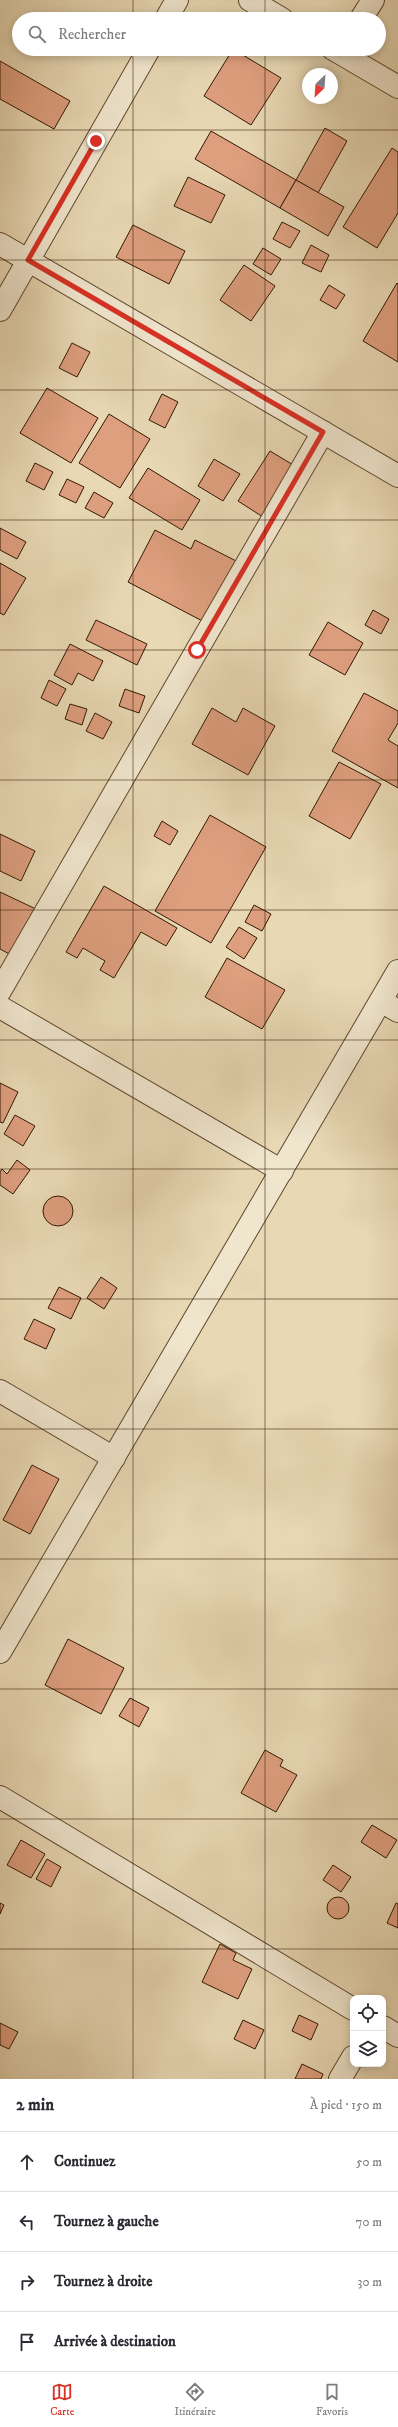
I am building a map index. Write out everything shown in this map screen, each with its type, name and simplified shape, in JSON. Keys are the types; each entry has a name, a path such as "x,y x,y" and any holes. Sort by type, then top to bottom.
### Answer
{"street":[{"path":"170,12 177,0"},
{"path":"250,0 270,12"},
{"path":"365,12 373,0"},
{"path":"0,310 145,56"},
{"path":"349,56 398,87"},
{"path":"0,244 398,476"},
{"path":"0,991 323,432"},
{"path":"0,1652 282,1171 389,1006 398,971"},
{"path":"0,1007 282,1171"},
{"path":"0,1391 114,1458"},
{"path":"0,1797 350,2007"},
{"path":"386,2029 398,2036"},
{"path":"340,2079 350,2062"}],"building":[{"path":"229,56 245,56 281,78 251,125 204,96"},
{"path":"0,61 70,101 54,129 0,99"},
{"path":"325,128 347,141 318,193 296,180"},
{"path":"211,131 296,180 280,208 195,159"},
{"path":"392,148 398,152 398,213 377,248 343,227"},
{"path":"188,177 225,195 211,223 174,206"},
{"path":"296,180 344,207 328,236 280,208"},
{"path":"282,222 300,231 290,248 273,239"},
{"path":"133,225 185,251 169,284 116,257"},
{"path":"311,245 329,255 321,272 302,263"},
{"path":"263,248 281,259 271,275 253,264"},
{"path":"244,265 275,286 251,321 220,300"},
{"path":"397,283 398,284 398,362 363,341"},
{"path":"329,285 345,295 336,309 320,300"},
{"path":"72,343 90,352 77,377 59,368"},
{"path":"47,388 98,418 71,463 20,433"},
{"path":"162,394 178,402 165,428 149,420"},
{"path":"109,414 150,439 120,488 79,463"},
{"path":"270,451 295,466 263,517 238,501"},
{"path":"214,459 240,474 223,501 198,486"},
{"path":"35,463 53,472 44,490 26,481"},
{"path":"148,468 200,500 182,530 129,498"},
{"path":"67,479 84,487 76,503 59,495"},
{"path":"94,492 113,503 104,518 85,508"},
{"path":"0,528 26,542 17,559 0,550"},
{"path":"155,530 191,549 195,540 242,564 210,625 128,582"},
{"path":"0,563 26,578 4,615 0,613"},
{"path":"373,610 389,619 381,634 365,625"},
{"path":"96,620 147,644 137,665 86,640"},
{"path":"328,622 363,643 345,675 309,655"},
{"path":"70,644 103,661 93,681 78,673 72,685 54,675"},
{"path":"49,680 66,689 57,706 41,698"},
{"path":"125,689 145,696 139,713 119,706"},
{"path":"364,693 398,711 398,723 388,740 398,746 398,788 332,751"},
{"path":"70,704 87,709 82,725 65,719"},
{"path":"212,708 236,722 243,708 275,726 248,775 192,744"},
{"path":"95,713 112,722 103,739 86,731"},
{"path":"339,762 381,784 350,839 309,816"},
{"path":"210,815 266,847 211,943 155,911"},
{"path":"162,821 178,831 170,845 154,836"},
{"path":"0,834 35,851 21,881 0,871"},
{"path":"104,886 177,928 166,946 141,932 114,978 100,970 105,961 83,948 77,958 66,952"},
{"path":"0,892 38,910 15,957 0,949"},
{"path":"254,905 271,914 262,931 245,922"},
{"path":"239,927 257,938 244,959 226,947"},
{"path":"227,958 285,990 262,1029 205,997"},
{"path":"0,1083 18,1092 3,1123 0,1122"},
{"path":"15,1115 35,1126 23,1146 4,1134"},
{"path":"17,1160 30,1170 13,1194 0,1185 0,1172 2,1169 7,1174"},
{"path":"58,1196 64,1197 72,1205 72,1217 64,1225 58,1226 52,1225 44,1217 43,1211 44,1205 52,1197"},
{"path":"101,1277 117,1288 104,1309 87,1298"},
{"path":"59,1287 81,1298 71,1319 48,1308"},
{"path":"34,1319 55,1329 46,1349 24,1339"},
{"path":"32,1465 59,1479 30,1534 3,1520"},
{"path":"68,1639 124,1668 101,1714 45,1685"},
{"path":"130,1698 149,1708 139,1727 119,1716"},
{"path":"265,1750 283,1760 280,1766 297,1775 276,1812 241,1793"},
{"path":"372,1825 397,1840 386,1858 361,1842"},
{"path":"21,1840 45,1854 31,1878 7,1865"},
{"path":"47,1859 61,1867 51,1887 36,1879"},
{"path":"333,1865 351,1877 341,1892 323,1880"},
{"path":"338,1897 346,1900 349,1908 346,1916 338,1919 330,1916 327,1908 330,1900"},
{"path":"0,1903 4,1905 0,1914"},
{"path":"396,1903 398,1904 398,1928 387,1923"},
{"path":"220,1944 236,1953 233,1960 252,1969 238,1999 202,1982"},
{"path":"299,2015 318,2024 311,2040 292,2031"},
{"path":"243,2020 264,2030 255,2049 234,2039"},
{"path":"0,2023 18,2032 9,2049 0,2045"},
{"path":"302,2064 323,2074 321,2079 295,2079"}],"route":[{"path":"96,141 28,260 323,432 197,650"}]}
